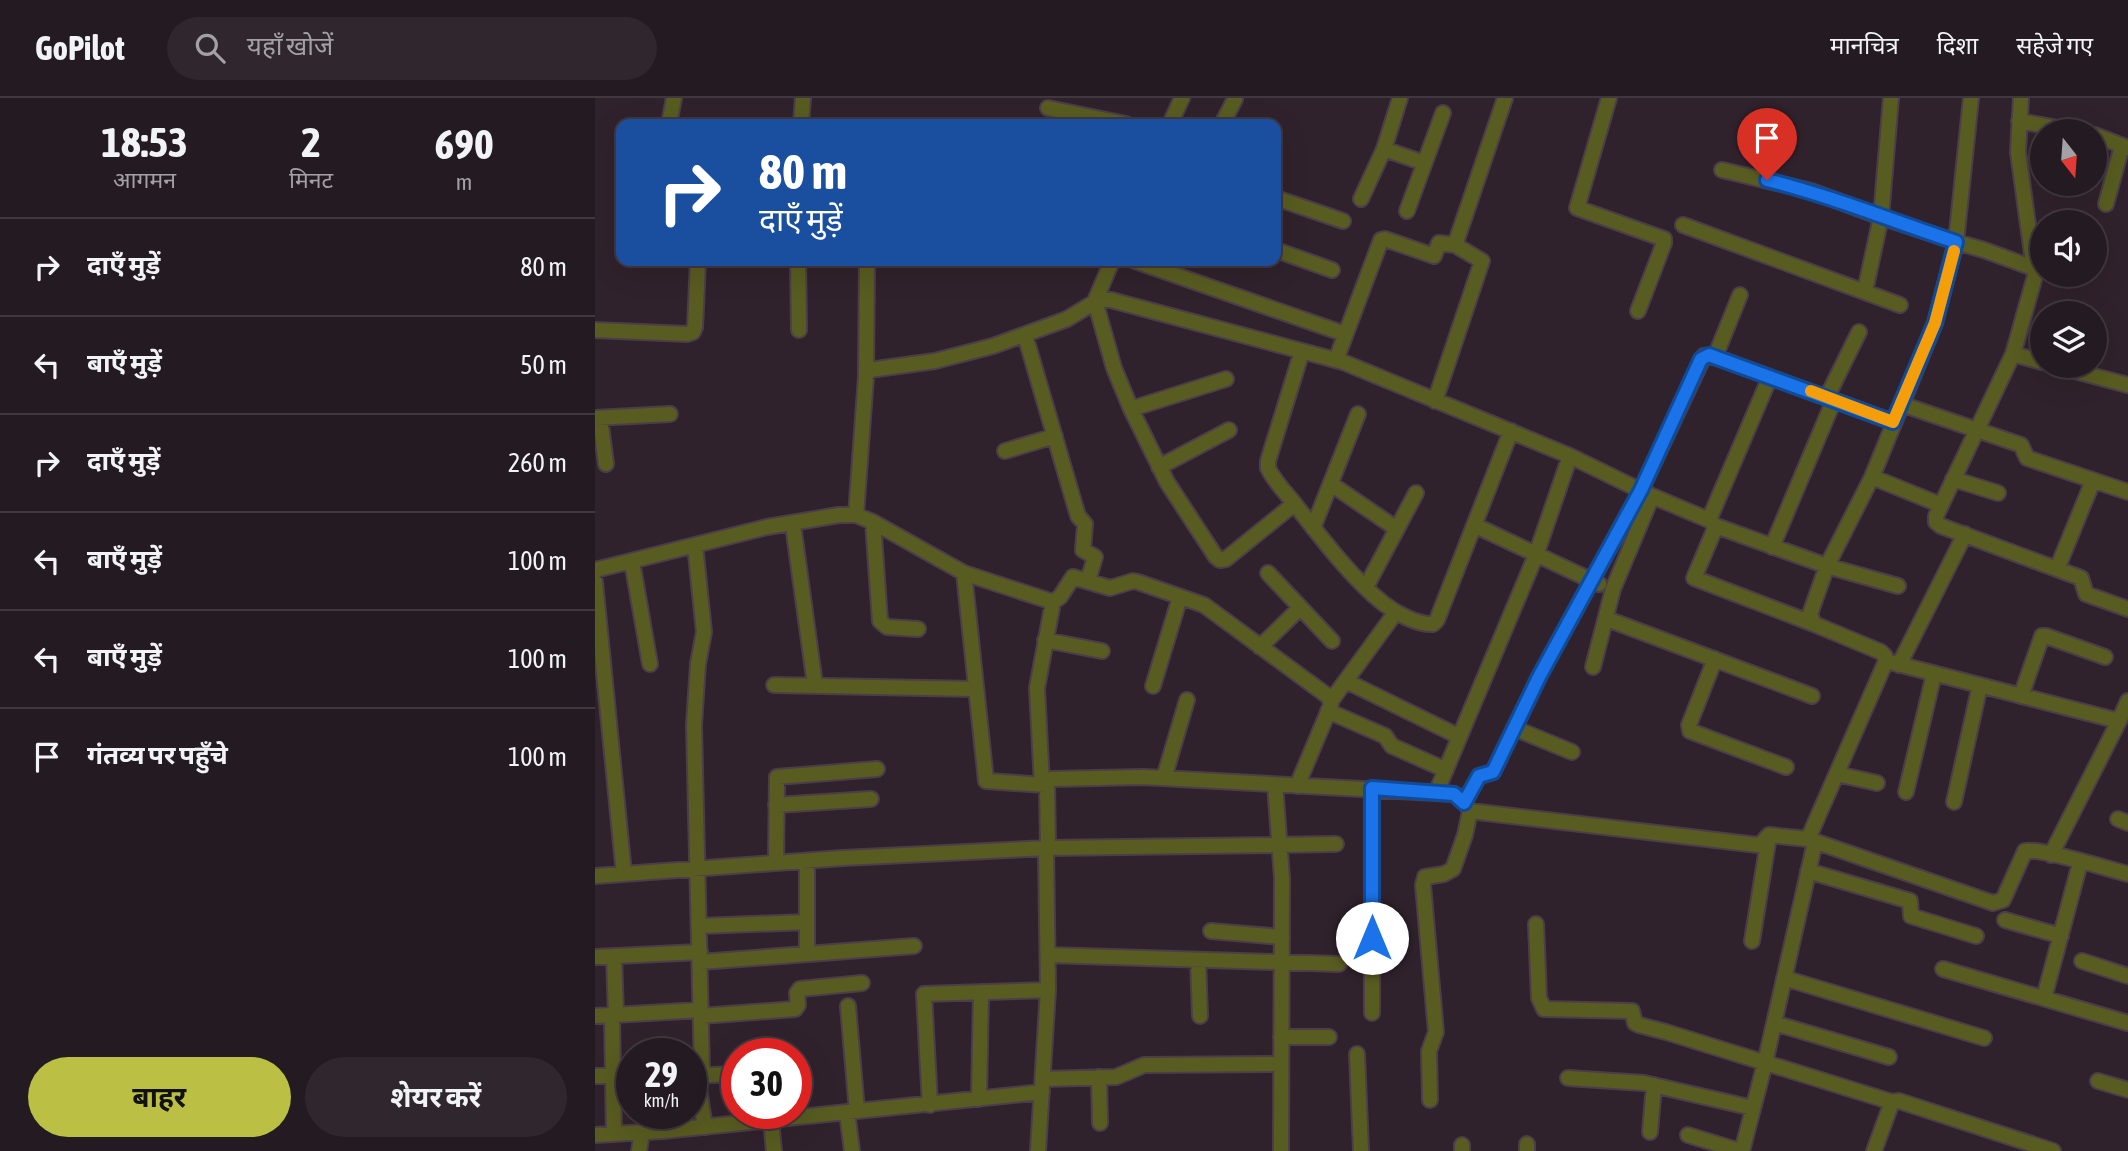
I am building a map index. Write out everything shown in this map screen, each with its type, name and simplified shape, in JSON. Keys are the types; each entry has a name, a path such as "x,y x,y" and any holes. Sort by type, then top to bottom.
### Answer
{"street":[{"path":"670,119 674,98"},
{"path":"801,119 803,98"},
{"path":"1172,119 1182,98"},
{"path":"1361,199 1384,149 1400,98"},
{"path":"1455,246 1505,98"},
{"path":"1609,98 1577,208 1664,239 1638,311"},
{"path":"1865,291 1881,217 1891,98"},
{"path":"1814,624 1810,614 1827,566 1872,477 1935,323 1956,242 1971,98"},
{"path":"2021,98 2018,152 2030,230"},
{"path":"1225,119 1235,99"},
{"path":"1048,108 1102,119"},
{"path":"1407,212 1443,113"},
{"path":"2019,121 2030,123"},
{"path":"2106,204 2125,147 2107,140"},
{"path":"1384,149 1424,163"},
{"path":"1722,170 1811,191 2030,267"},
{"path":"1281,200 1343,221"},
{"path":"1683,225 1901,305"},
{"path":"1336,360 1381,240 1385,239 1434,256 1439,243 1455,246 1482,261 1435,401"},
{"path":"1281,252 1332,270"},
{"path":"595,330 687,334 693,332 698,266"},
{"path":"798,266 799,330"},
{"path":"856,515 866,376 867,266"},
{"path":"1110,266 1095,301 1114,368 1131,409 1180,506 1220,560 1226,559 1294,504"},
{"path":"1149,266 1345,334"},
{"path":"2031,287 2013,354 1941,505 1936,522 2083,579 2085,594 2128,609"},
{"path":"1715,357 1740,295"},
{"path":"866,376 869,370 876,368 935,361 1025,335 1067,318 1095,301 1111,300 1336,360 1570,456 1713,523 1772,547 1898,586"},
{"path":"1772,547 1830,398 1859,332"},
{"path":"1025,335 1078,516 1085,524 1083,550 1095,556 1088,580"},
{"path":"1302,351 1268,461 1271,474 1313,528 1366,587 1396,612 1427,624 1433,624 1437,620 1511,431"},
{"path":"2013,354 2030,359"},
{"path":"1593,667 1613,589 1647,493 1701,359 1709,355 1893,422"},
{"path":"1770,377 1694,578 1881,652 1892,663 2119,721"},
{"path":"2101,378 2128,385"},
{"path":"1131,409 1226,379"},
{"path":"1901,404 2021,445 2027,458 2128,492"},
{"path":"607,464 597,418 670,414"},
{"path":"1313,528 1358,414"},
{"path":"1159,467 1229,430"},
{"path":"1005,451 1055,436"},
{"path":"1436,793 1536,555 1570,456"},
{"path":"1872,477 1941,505"},
{"path":"1953,480 1999,493"},
{"path":"2057,569 2093,481"},
{"path":"1331,484 1397,529"},
{"path":"1366,587 1416,493"},
{"path":"1430,1100 1429,1051 1436,1032 1423,885 1425,877 1444,874 1453,869 1465,835 1467,807 1479,776 1493,772 1592,581 1647,493"},
{"path":"595,570 767,527 839,515 856,515 964,573 1053,602"},
{"path":"873,522 880,621 887,627 918,629"},
{"path":"793,524 815,685"},
{"path":"1474,525 1613,589"},
{"path":"1688,1135 1741,1151 1765,1063 1808,871 1812,840 1837,774 1892,663 1965,534"},
{"path":"695,545 703,632 694,725 700,926 699,1038"},
{"path":"632,562 650,664"},
{"path":"964,573 986,781 1044,785 1051,779 1164,778 1372,788 1454,794 1467,807 1758,845 1769,835"},
{"path":"1268,573 1332,642"},
{"path":"1038,1151 1048,955 1047,848 1036,700 1053,602 1060,597 1073,577 1110,588 1133,581 1204,605 1329,697 1329,706"},
{"path":"595,582 624,874"},
{"path":"1153,686 1180,597"},
{"path":"1260,647 1300,608"},
{"path":"1297,786 1329,706 1396,612"},
{"path":"1607,619 1812,695"},
{"path":"2021,696 2042,636 2105,657"},
{"path":"1045,640 1102,651"},
{"path":"1715,659 1689,725 1690,731 1786,767"},
{"path":"1906,792 1934,674"},
{"path":"1346,681 1458,736"},
{"path":"774,685 975,689"},
{"path":"1954,802 1980,685"},
{"path":"1164,778 1187,700"},
{"path":"2051,855 2128,701"},
{"path":"1329,706 1385,736 1392,746 1446,770"},
{"path":"1514,728 1572,752"},
{"path":"776,863 775,780 780,775 877,769"},
{"path":"1837,774 1877,783"},
{"path":"1275,785 1282,878 1281,1151"},
{"path":"1372,788 1372,1013"},
{"path":"776,804 871,799"},
{"path":"1769,835 1812,840 1993,903 2003,900 2025,851 2031,850 2128,874"},
{"path":"1752,942 1769,835"},
{"path":"595,876 1047,848 1335,844"},
{"path":"807,861 807,954"},
{"path":"2044,998 2080,863"},
{"path":"1808,871 1910,901 1911,916 1976,936"},
{"path":"2005,920 2061,936"},
{"path":"700,926 807,922"},
{"path":"1536,924 1539,998 1544,1009 1632,1011 1635,1023 1639,1025 1892,1102 1899,1101 2053,1151"},
{"path":"1211,931 1282,937"},
{"path":"595,957 807,954 914,946"},
{"path":"1048,955 1339,964"},
{"path":"614,956 614,1134"},
{"path":"1198,960 1200,1016"},
{"path":"2082,961 2128,976"},
{"path":"1943,969 2128,1023"},
{"path":"1784,978 1984,1038"},
{"path":"595,1016 795,1009 800,989 862,983"},
{"path":"930,1105 924,994 1048,990"},
{"path":"979,1100 981,992"},
{"path":"848,1006 852,1151"},
{"path":"1774,1023 1889,1057"},
{"path":"1282,1037 1329,1037"},
{"path":"1357,1054 1361,1151"},
{"path":"812,1114 979,1100 1042,1085 1121,1076 1144,1065 1281,1064"},
{"path":"595,1076 614,1075"},
{"path":"1099,1077 1100,1124"},
{"path":"1568,1077 1629,1080 1753,1108"},
{"path":"2098,1081 2128,1090"},
{"path":"1650,1132 1654,1085"},
{"path":"1874,1151 1892,1102"},
{"path":"595,1135 684,1129"},
{"path":"772,1129 774,1151"},
{"path":"639,1151 642,1133"}],"slow traffic":[{"path":"1811,391 1893,422 1935,323 1954,251"}],"route":[{"path":"1372,938 1372,788 1454,794 1464,803 1479,776 1493,772 1539,677 1641,490 1704,356 1709,355 1893,422 1935,323 1956,242 1811,191 1767,180"}]}
